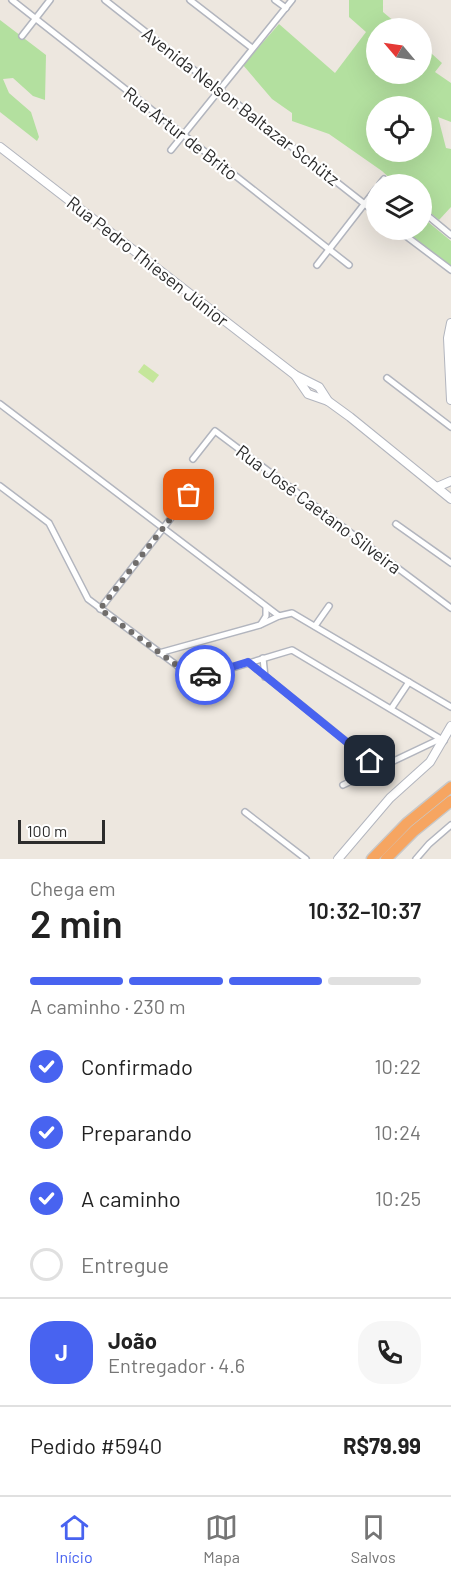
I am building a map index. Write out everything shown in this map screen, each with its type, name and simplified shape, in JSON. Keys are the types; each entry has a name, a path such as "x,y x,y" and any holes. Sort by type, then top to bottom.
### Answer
{"highway":[{"path":"372,859 413,817 451,787"},
{"path":"386,859 414,831 451,801"}],"main road":[{"name":"Rua Pedro Thiesen Júnior","path":"0,147 295,375 310,381 328,402 451,499"},
{"path":"451,322 448,338 451,400"},
{"name":"Rua Pedro Thiesen Júnior","path":"295,375 304,388 320,395"},
{"path":"304,388 310,381"},
{"path":"437,487 451,481"},
{"path":"338,859 390,798 430,762 451,726"}],"street":[{"name":"Rua Artur de Brito","path":"12,0 349,265"},
{"path":"22,36 50,0"},
{"name":"Avenida Nelson Baltazar Schütz","path":"105,0 365,204"},
{"path":"190,0 252,48"},
{"path":"275,0 286,8"},
{"path":"171,150 292,0"},
{"path":"317,265 365,204"},
{"path":"432,219 451,235"},
{"path":"411,240 451,270"},
{"path":"387,378 451,427"},
{"path":"0,404 276,614"},
{"name":"Rua José Caetano Silveira","path":"193,459 215,431 451,608"},
{"path":"0,486 49,523 87,599 183,670 196,675 209,675 293,650 442,740"},
{"path":"100,609 189,495"},
{"path":"396,524 451,563"},
{"path":"315,626 329,606"},
{"path":"262,623 266,607"},
{"path":"159,653 262,623 276,614 290,612 451,707"},
{"path":"263,658 266,678"},
{"path":"248,662 378,767"},
{"path":"391,709 409,682"},
{"path":"344,785 378,767 442,740"},
{"path":"245,812 306,859"},
{"path":"416,859 451,825"}],"green space":[{"path":"349,0 383,0 383,12 390,18 366,18 366,32 349,17"},
{"path":"0,20 46,55 45,100 33,96 13,78 3,79 9,93 31,112 39,137 37,141 0,112"},
{"path":"279,24 335,73 366,32 366,84 432,84 432,54 442,63 435,72 451,83 451,122 438,117 446,148 451,149 451,207 439,220 432,214 432,174 385,174 369,162 432,162 432,96 366,96 366,160 329,134 292,121 292,113 272,99 243,65"},
{"path":"432,225 451,241 451,267 417,240 432,240"},
{"path":"144,364 159,375 153,383 138,372"}],"way so far":[{"path":"189,495 100,609 183,670 196,675 205,675"}],"route":[{"path":"205,675 248,662 370,761"}]}
